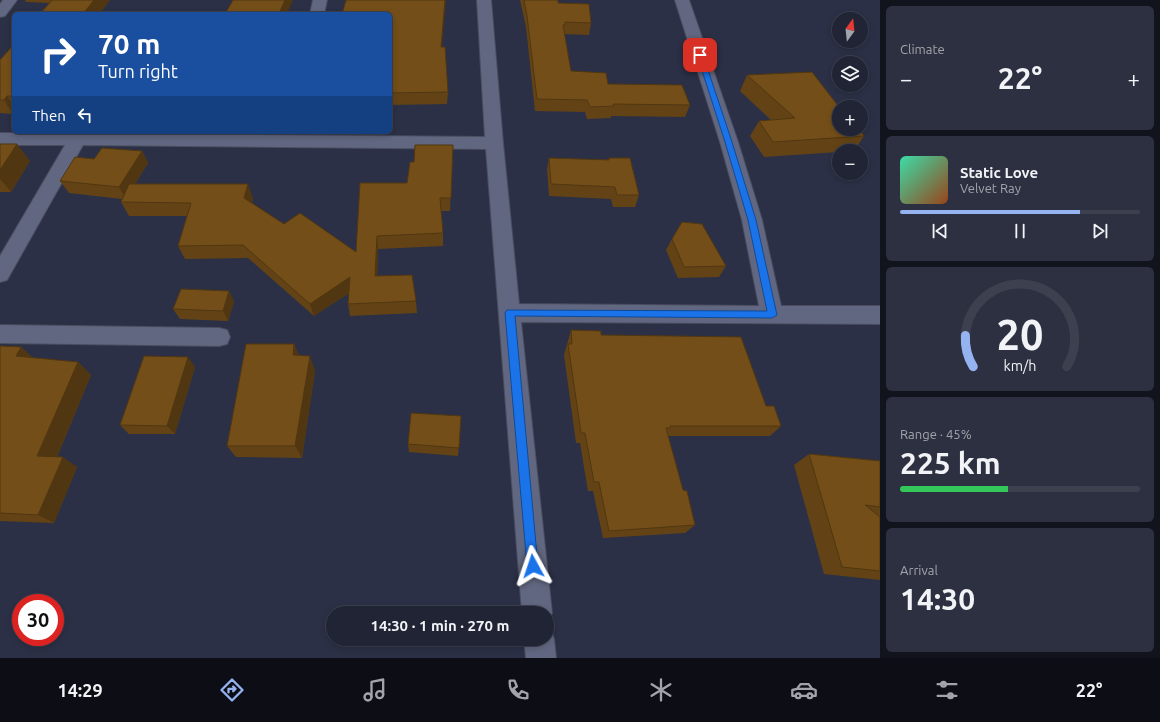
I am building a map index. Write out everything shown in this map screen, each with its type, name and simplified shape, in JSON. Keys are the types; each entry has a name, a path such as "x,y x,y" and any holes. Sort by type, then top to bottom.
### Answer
{"street":[{"path":"0,13 10,0"},
{"path":"317,12 320,0"},
{"path":"484,0 494,143 536,606"},
{"path":"682,0 729,142 752,220 772,315"},
{"path":"0,19 12,19"},
{"path":"0,139 77,140 286,136 494,143"},
{"path":"0,274 77,140"},
{"path":"510,313 880,315"},
{"path":"0,334 219,337"},
{"path":"540,646 541,658"}],"building":[{"path":"52,0 94,0 85,12 42,12"},
{"path":"233,0 285,0 280,12 226,12"},
{"path":"346,0 445,0 441,47 445,47 448,92 392,93 392,12 343,12"},
{"path":"524,0 558,0 558,3 589,4 591,23 565,22 565,25 563,25 571,71 606,73 608,84 682,85 690,105 613,104 614,106 590,107 587,100 537,99"},
{"path":"12,46 12,96 7,96 4,100 0,100 1,59"},
{"path":"812,72 834,100 832,100 832,136 864,136 773,142 759,121 795,118 747,75"},
{"path":"0,144 17,144 0,170"},
{"path":"415,145 453,145 451,198 440,198 443,233 377,236 375,276 412,275 416,301 348,304 350,277 310,304 243,245 178,246 191,203 121,202 129,184 248,184 244,198 284,224 300,213 356,252 360,183 407,183 410,162 414,162"},
{"path":"102,148 142,151 119,187 60,181 75,157 94,159"},
{"path":"549,158 609,160 609,158 630,158 639,195 617,195 615,187 551,184"},
{"path":"682,222 702,224 726,266 684,267 672,239"},
{"path":"181,289 229,291 223,311 173,309"},
{"path":"571,330 601,331 601,335 741,337 766,406 774,406 781,426 670,426 670,428 666,428 683,490 687,491 695,525 609,531 599,482 594,482 585,433 581,433 568,344 572,344"},
{"path":"246,344 294,344 293,355 310,356 295,446 227,446"},
{"path":"0,346 21,347 16,356 78,362 37,456 63,457 38,515 0,513"},
{"path":"144,356 188,357 167,426 120,425"},
{"path":"411,413 461,416 459,448 408,444"},
{"path":"809,454 880,461 880,507 865,505 880,517 880,571 842,567"}],"route":[{"path":"533,566 510,313 772,315 752,220 729,142 700,55"}]}
